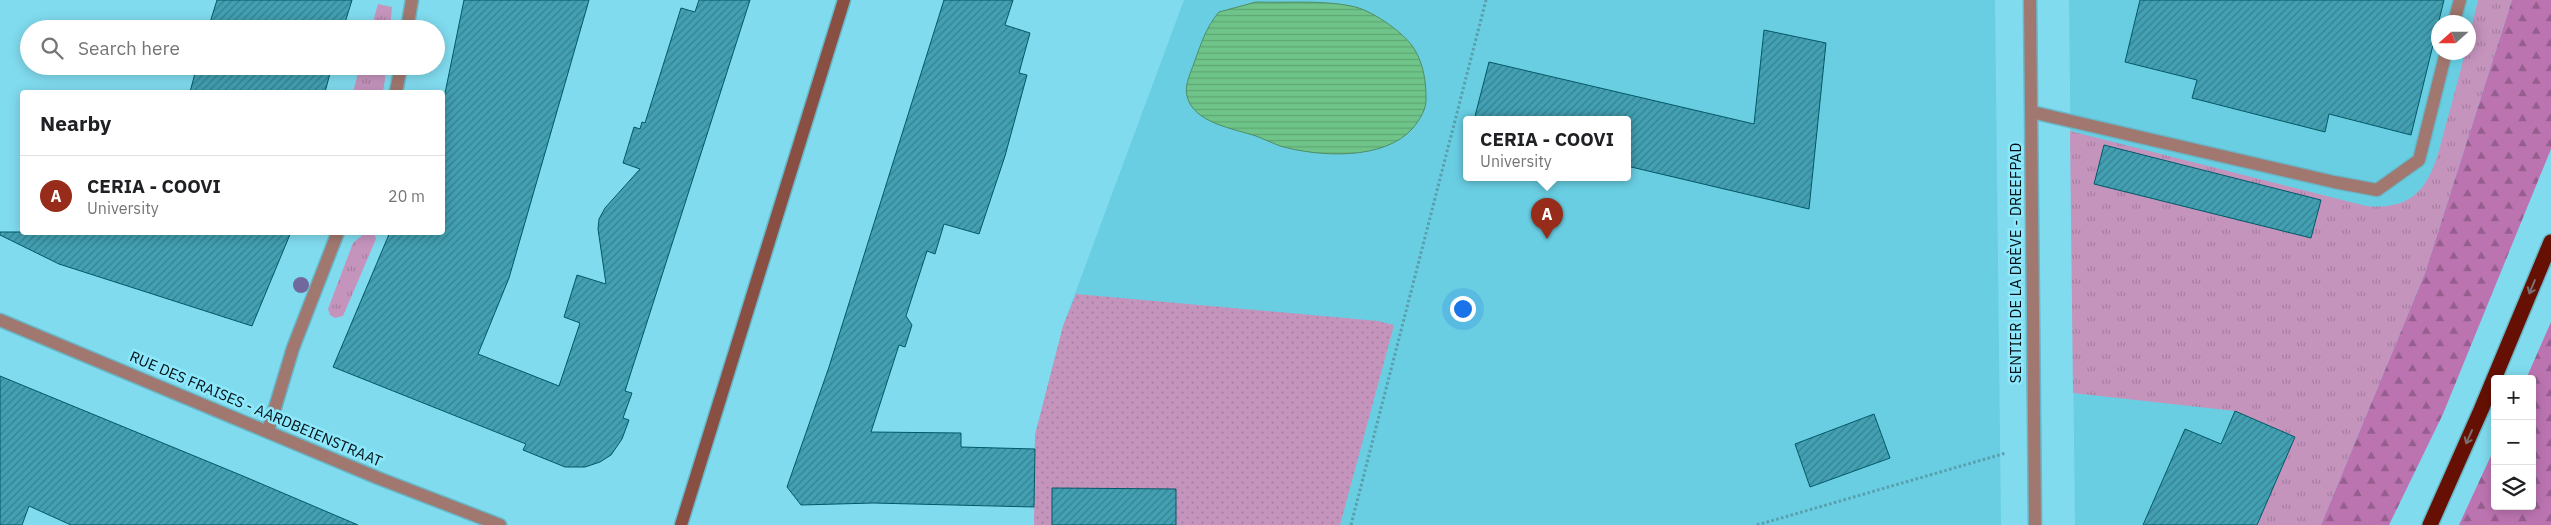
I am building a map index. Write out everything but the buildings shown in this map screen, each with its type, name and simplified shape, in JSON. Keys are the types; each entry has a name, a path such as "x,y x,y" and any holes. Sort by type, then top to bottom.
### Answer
{"highway":[{"path":"2430,525 2481,410 2551,242"}],"street":[{"path":"409,20 412,0"},
{"path":"681,525 844,0"},
{"name":"SENTIER DE LA DRÈVE - DREEFPAD","path":"2030,0 2035,525"},
{"path":"2456,15 2460,0"},
{"path":"2032,112 2334,182 2377,190 2419,160 2444,60"},
{"path":"396,90 399,75"},
{"path":"268,431 293,348 337,235"},
{"name":"RUE DES FRAISES - AARDBEIENSTRAAT","path":"0,320 378,478 500,525"}],"path":[{"path":"1351,525 1486,0"},
{"path":"1757,525 2034,445"}],"shaded area":[{"path":"1184,0 1995,0 2001,525 1034,525 1035,435 1063,326"},
{"path":"2069,0 2512,0 2321,525 2075,525"},
{"path":"1256,2 1316,2 1351,6 1367,11 1394,28 1413,47 1422,65 1425,78 1425,106 1413,128 1401,139 1385,146 1350,154 1332,154 1296,150 1280,146 1256,136 1216,124 1197,113 1187,96 1186,88 1207,30 1219,12"}],"green space":[{"path":"2478,0 2512,0 2425,273 2321,525 2257,525 2294,437 2235,411 2073,393 2070,131 2366,206 2386,206 2402,202 2415,195 2424,185 2431,172 2437,157 2463,60 2476,60 2476,15 2474,15"},
{"path":"2512,0 2551,0 2551,149 2443,414 2389,525 2321,525 2425,273"},
{"path":"378,4 392,7 391,20 374,20"},
{"path":"358,75 386,75 383,90 354,90"},
{"path":"363,235 375,235 376,239 343,316 335,318 330,315 328,309 353,243"},
{"path":"1076,294 1378,321 1394,325 1340,525 1034,525 1035,435 1063,326"},
{"path":"2551,322 2551,525 2459,525 2491,456 2491,510 2536,510 2536,375 2528,375"}],"place":[{"name":"CERIA - COOVI","path":"1547,239"}]}
